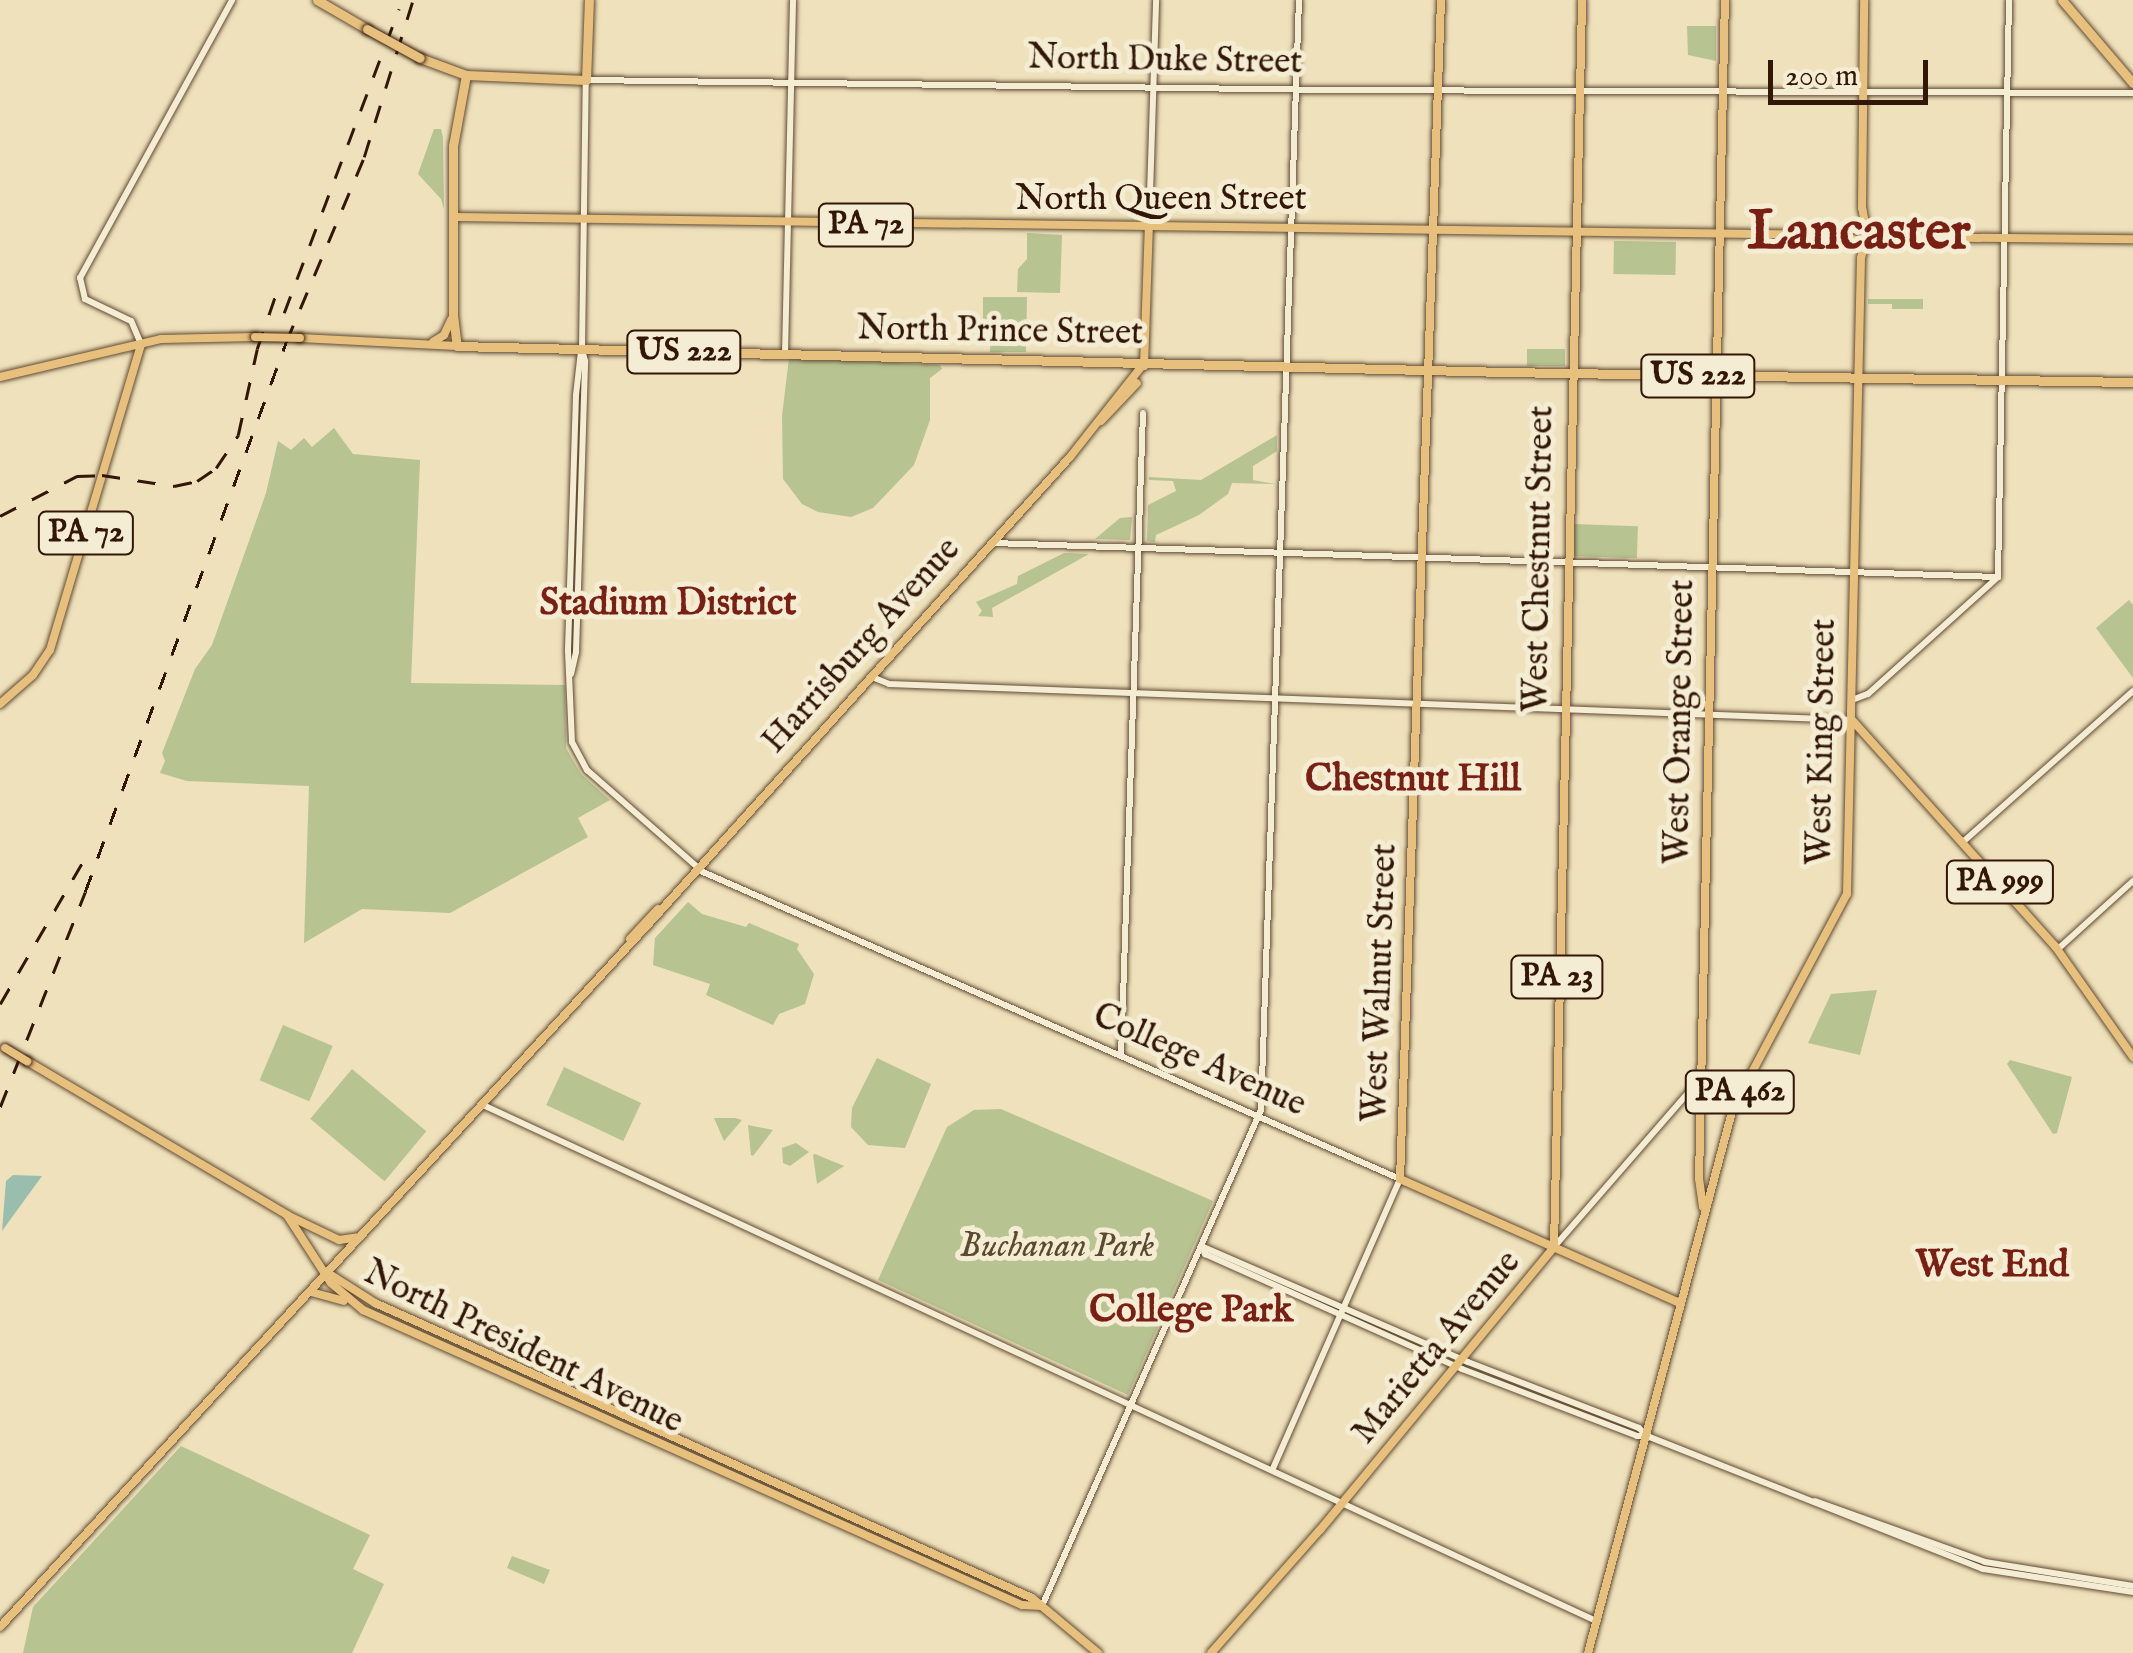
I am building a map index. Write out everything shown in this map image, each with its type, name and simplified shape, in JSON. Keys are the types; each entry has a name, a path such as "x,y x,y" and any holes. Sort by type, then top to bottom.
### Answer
{"highway":[{"name":"North Duke Street","path":"316,0 420,58 466,75 586,80"},
{"path":"586,80 589,0"},
{"path":"2062,0 2133,82"},
{"path":"457,346 453,315 453,146 466,75"},
{"name":"North Prince Street","path":"457,346 1858,380"},
{"name":"US 222","path":"1858,380 2133,382"}],"main road":[{"path":"141,344 131,321 85,299 80,278 232,0"},
{"path":"785,354 792,0"},
{"path":"1145,362 1156,0"},
{"path":"1042,1606 1258,1117 1263,1081 1299,0"},
{"name":"West Walnut Street","path":"1272,1470 1400,1180 1440,0"},
{"name":"PA 23","path":"1576,232 1582,0"},
{"name":"West Orange Street","path":"1703,1211 1702,1078 1724,0"},
{"name":"PA 462","path":"1864,0 1862,208 1866,241"},
{"path":"1852,700 1868,694 1998,577 2009,0"},
{"name":"North Duke Street","path":"586,80 1296,90 2133,93"},
{"name":"College Avenue","path":"586,80 582,350 570,566 570,728 580,760 696,868 1680,1303"},
{"name":"North Queen Street","path":"454,218 1719,233 1836,235 1866,241"},
{"name":"West Chestnut Street","path":"1554,1248 1576,232"},
{"name":"PA 72","path":"1866,241 1880,237 2133,239"},
{"name":"West King Street","path":"1703,1211 1736,1101 1847,894 1861,258 1866,241"},
{"path":"430,343 444,335 453,315"},
{"name":"North Prince Street","path":"0,377 141,344 197,336 457,346"},
{"name":"PA 72","path":"0,704 33,675 50,650 141,344"},
{"name":"Harrisburg Avenue","path":"0,1627 483,1105 994,543 1101,421 1145,362"},
{"path":"1121,1056 1143,412"},
{"path":"994,543 1998,577"},
{"path":"871,676 889,684 1852,720"},
{"path":"1964,841 2133,691"},
{"name":"PA 999","path":"1852,720 2058,950 2133,1057"},
{"path":"2058,950 2133,881"},
{"path":"3,1046 287,1215 339,1240 362,1236"},
{"name":"Marietta Avenue","path":"1211,1653 1702,1078"},
{"path":"483,1105 1596,1621"},
{"name":"PA 462","path":"1588,1653 1703,1211"},
{"path":"287,1215 328,1273"},
{"path":"1201,1246 1461,1362 1640,1428 1647,1436 1814,1501 1824,1500 1985,1562 2133,1589"},
{"name":"North President Avenue","path":"328,1273 338,1290 363,1310 1022,1605 1042,1606"},
{"name":"North President Avenue","path":"328,1273 374,1303 1032,1598 1061,1618 1098,1653"},
{"path":"310,1292 327,1293 363,1310"}],"green space":[{"path":"1687,26 1716,26 1716,61 1688,55"},
{"path":"434,129 441,129 443,137 444,209 441,199 418,174"},
{"path":"1027,233 1062,235 1060,293 1017,292 1018,269 1027,259"},
{"path":"1614,241 1676,242 1675,275 1613,274"},
{"path":"983,297 1027,297 1026,352 990,352 991,320 983,319"},
{"path":"1868,299 1923,299 1923,309 1892,309 1892,304 1868,304"},
{"path":"1527,349 1565,349 1565,366 1527,366"},
{"path":"789,358 940,365 942,369 930,378 930,420 914,465 873,508 851,517 818,512 802,504 783,479 782,416"},
{"path":"334,428 353,454 420,460 411,683 565,685 566,748 581,774 610,800 578,818 588,837 450,913 362,909 304,943 309,786 187,781 160,773 165,761 162,753 195,669 212,645 266,493 278,441 291,450 304,438 312,447"},
{"path":"1277,435 1277,451 1253,466 1253,480 1275,484 1232,483 1228,494 1199,515 1156,535 1155,542 1147,541 1148,505 1176,491 1173,481 1149,477 1201,480"},
{"path":"1132,517 1130,540 1095,539 1120,518"},
{"path":"1574,524 1638,526 1637,558 1573,556"},
{"path":"1064,553 1089,554 992,608 993,617 978,616 982,611 976,602 1017,584 1018,576"},
{"path":"2129,600 2133,605 2133,678 2096,628"},
{"path":"688,902 702,914 746,927 749,923 799,944 797,949 814,974 805,1004 779,1014 773,1025 706,995 710,984 653,965 655,938"},
{"path":"1877,990 1860,1055 1808,1043 1831,994"},
{"path":"283,1025 333,1046 309,1101 260,1080"},
{"path":"877,1058 931,1084 905,1148 868,1145 851,1127 852,1108"},
{"path":"2010,1060 2072,1077 2057,1133 2053,1134 2007,1064"},
{"path":"564,1067 641,1103 623,1141 546,1105"},
{"path":"352,1069 426,1131 385,1181 310,1119"},
{"name":"Buchanan Park","path":"1001,1109 1213,1201 1128,1395 878,1280 947,1127 974,1110"},
{"path":"714,1118 735,1118 742,1120 724,1141"},
{"path":"748,1125 773,1130 753,1156 751,1155"},
{"path":"796,1143 809,1152 790,1166 783,1163 782,1148"},
{"path":"815,1154 844,1166 817,1184"},
{"path":"181,1446 370,1535 353,1569 384,1584 352,1653 23,1653 33,1607"},
{"path":"512,1556 550,1570 544,1584 507,1568"}],"shaded area":[{"path":"13,1175 42,1176 2,1231 6,1181"}],"railway":[{"path":"0,1107 85,892 286,342 364,157 413,0"},
{"path":"284,313 399,9"},
{"path":"0,516 77,476 102,475 174,486 197,481 216,468 238,435 257,349 278,288"},
{"path":"0,1004 85,858"}],"district":[{"name":"Lancaster","path":"1859,234"},
{"name":"Stadium District","path":"668,605"},
{"name":"Chestnut Hill","path":"1413,781"},
{"name":"West End","path":"1992,1267"},
{"name":"College Park","path":"1191,1312"}]}
